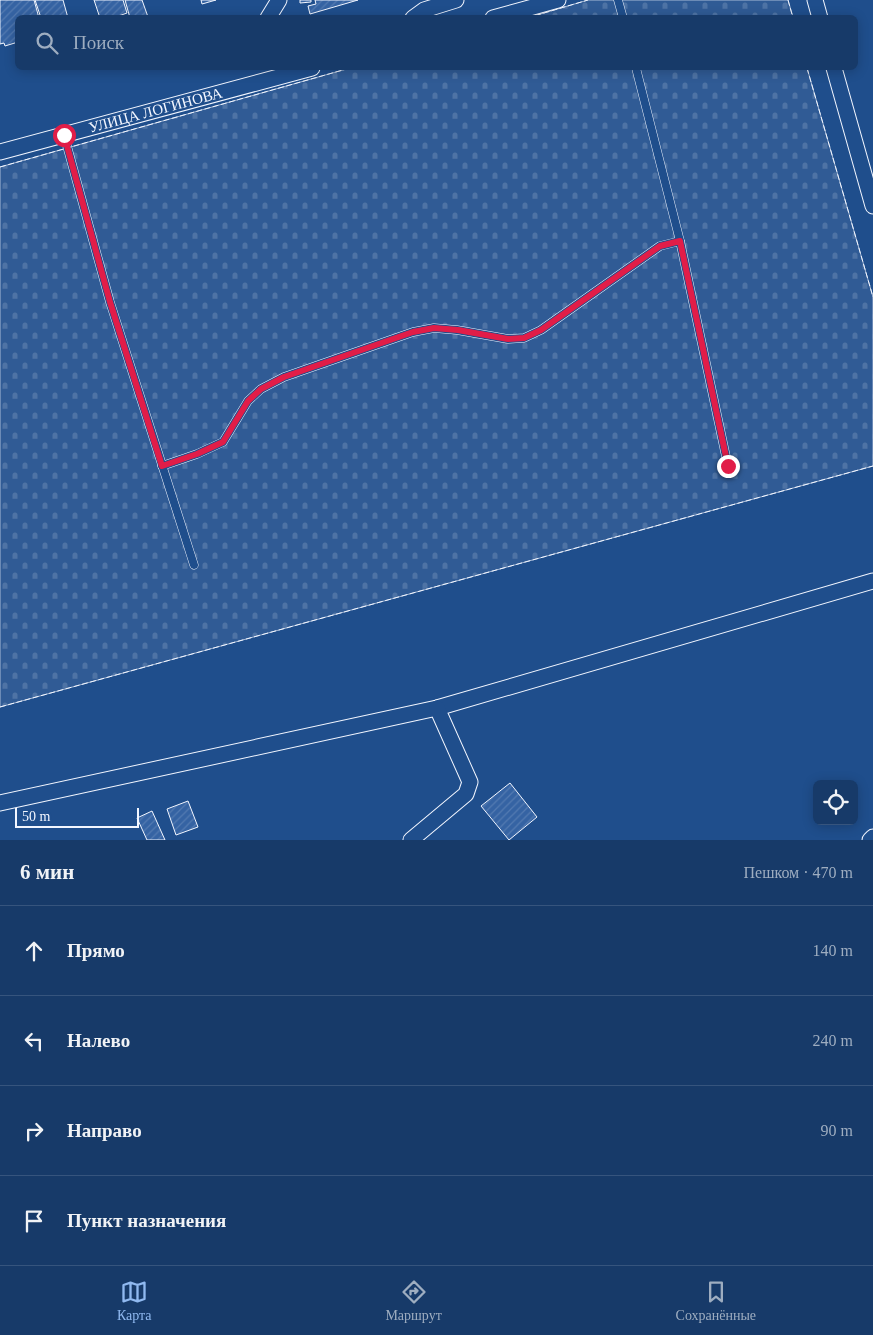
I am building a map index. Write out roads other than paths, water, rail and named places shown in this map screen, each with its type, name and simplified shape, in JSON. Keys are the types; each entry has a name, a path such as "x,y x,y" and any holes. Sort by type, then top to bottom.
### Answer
{"street":[{"path":"270,15 279,0"},
{"path":"417,15 424,10 456,0"},
{"path":"504,15 558,0"},
{"path":"816,0 819,15"},
{"name":"УЛИЦА ЛОГИНОВА","path":"0,152 64,135 268,73 294,70"},
{"path":"835,70 873,206"},
{"path":"0,803 437,708 873,581"},
{"path":"411,840 466,794 470,782 437,708"}],"lane":[{"path":"618,0 622,15"},
{"path":"637,70 680,241 728,466"},
{"path":"64,135 110,302 194,565"},
{"path":"162,466 197,454 223,442 248,401 261,389 284,377 396,338 434,328 485,333 508,339 524,338 541,330 660,246 680,241"}]}
